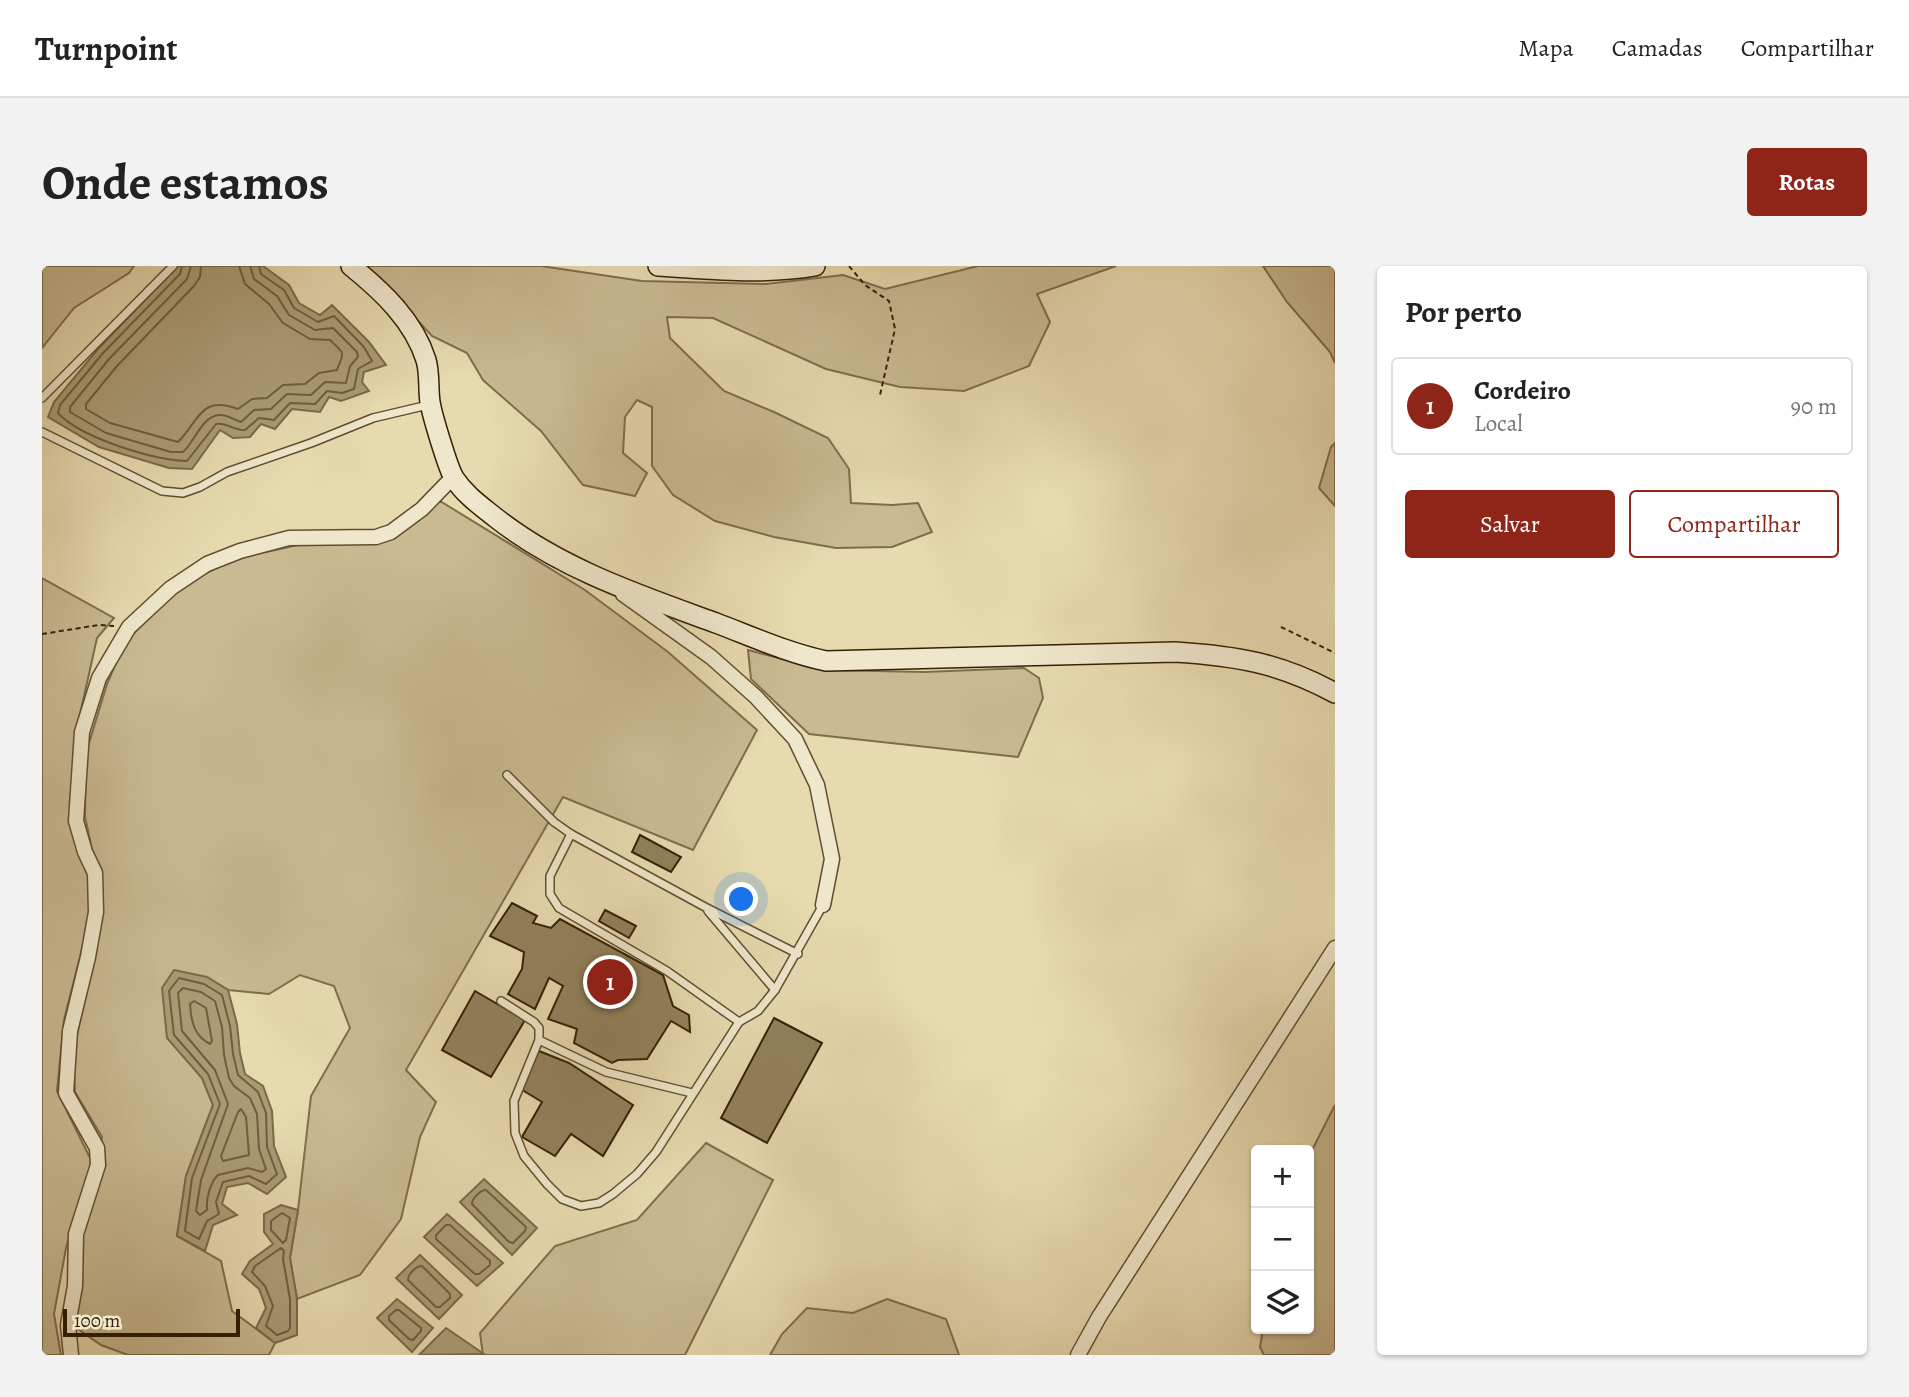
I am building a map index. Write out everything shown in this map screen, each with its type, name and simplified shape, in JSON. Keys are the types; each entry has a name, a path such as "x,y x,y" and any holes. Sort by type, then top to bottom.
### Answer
{"street":[{"path":"351,266 387,299 406,319 413,331 427,363 430,404 453,477 471,499 532,545 608,583 771,645 826,661 1175,652 1258,661 1294,672 1335,693"},
{"path":"658,266 749,271 793,270 815,266"},
{"path":"71,1355 68,1325 75,1286 76,1234 98,1165 97,1148 66,1093 70,1031 96,912 95,873 85,852 76,821 82,732 99,678 129,627 171,588 206,564 240,551 289,538 376,537 391,531 422,509 453,477"},
{"path":"608,583 711,657 756,697 795,739 817,785 832,859 823,905"},
{"path":"1078,1355 1099,1317 1335,948"}],"lane":[{"path":"42,398 173,266"},
{"path":"42,432 162,491 183,493 227,472 373,418 430,404"},
{"path":"508,775 554,822 571,834 798,954"},
{"path":"571,834 550,876 550,894 559,908 667,971 739,1022"},
{"path":"501,1001 539,1028 540,1040 514,1101 515,1133 524,1156 562,1199 581,1206 599,1203 637,1174 656,1152 739,1022 758,1011 775,990 798,954 823,905"},
{"path":"705,907 775,990"},
{"path":"540,1040 606,1072 692,1093"}],"path":[{"path":"849,266 866,285 890,301 895,329 880,395"},
{"path":"42,634 99,625 129,627"},
{"path":"1281,627 1335,653"}],"shaded area":[{"path":"42,266 134,266 129,273 74,308 42,348"},
{"path":"367,266 541,266 642,281 766,284 843,275 885,289 978,266 1116,266 1037,294 1050,322 1029,366 964,391 900,387 826,369 713,318 667,317 670,338 724,391 828,438 849,469 851,503 918,503 932,532 892,547 836,548 774,537 715,521 673,495 652,466 652,407 637,400 625,417 623,453 647,473 635,496 583,485 541,431 483,380 467,353 432,336"},
{"path":"1263,266 1335,266 1335,363 1330,352 1287,302"},
{"path":"1335,443 1335,506 1319,488 1331,447"},
{"path":"440,501 585,590 668,652 757,730 693,850 563,797 406,1070 436,1102 420,1137 401,1219 360,1275 297,1299 290,1258 311,1096 350,1028 334,986 300,975 269,994 228,990 207,977 167,1037 202,1078 213,1105 186,1176 177,1236 221,1261 232,1311 275,1343 269,1355 128,1355 101,1345 75,1327 83,1230 102,1137 75,1092 73,1052 103,900 85,817 86,753 107,684 125,642 184,584 235,559 307,543 397,536"},
{"path":"42,578 114,618 97,638 76,732 69,822 88,873 90,917 64,1020 57,1091 93,1164 66,1248 54,1314 61,1355 42,1355"},
{"path":"748,650 825,670 924,672 1024,668 1039,678 1043,698 1018,757 809,734 751,679"},
{"path":"1335,1105 1335,1355 1264,1355 1260,1347 1262,1334 1314,1334 1314,1146"},
{"path":"706,1143 773,1180 685,1355 483,1355 480,1333 555,1246 637,1220"},
{"path":"887,1299 946,1319 959,1355 770,1355 782,1334 807,1308 853,1313"}],"water":[{"path":"178,266 263,266 289,285 299,303 320,315 332,305 369,342 386,365 364,372 362,382 369,391 341,401 329,397 320,412 292,409 275,429 261,424 250,437 233,438 220,430 192,469 169,468 99,447 48,417 54,402 98,349"},
{"path":"174,970 207,977 228,990 245,1074 263,1086 272,1111 274,1146 286,1177 267,1194 248,1183 227,1187 222,1204 237,1215 213,1225 205,1251 177,1236 186,1176 213,1105 202,1078 167,1038 162,988"},
{"path":"484,1179 537,1228 512,1255 460,1202"},
{"path":"281,1205 298,1210 290,1258 297,1299 297,1335 275,1343 256,1328 266,1308 259,1289 242,1274 250,1261 273,1244 264,1232 264,1214"},
{"path":"447,1214 503,1263 477,1286 424,1237"},
{"path":"420,1255 462,1295 439,1319 396,1278"},
{"path":"397,1299 433,1328 412,1352 377,1318"},
{"path":"446,1328 484,1354 419,1355"}],"building":[{"path":"640,835 681,857 671,872 632,852"},
{"path":"512,903 537,916 533,923 551,928 560,919 663,975 673,1006 689,1015 690,1032 671,1021 647,1059 618,1060 612,1063 574,1043 577,1029 548,1019 563,986 549,978 535,1009 508,994 522,969 524,952 490,936"},
{"path":"605,910 636,926 629,938 599,921"},
{"path":"475,991 525,1020 491,1077 442,1050"},
{"path":"774,1018 822,1043 767,1143 721,1118"},
{"path":"539,1051 569,1063 633,1105 603,1156 571,1134 555,1156 522,1137 542,1102 519,1088"}],"place":[{"name":"Cordeiro","path":"610,982"}]}
